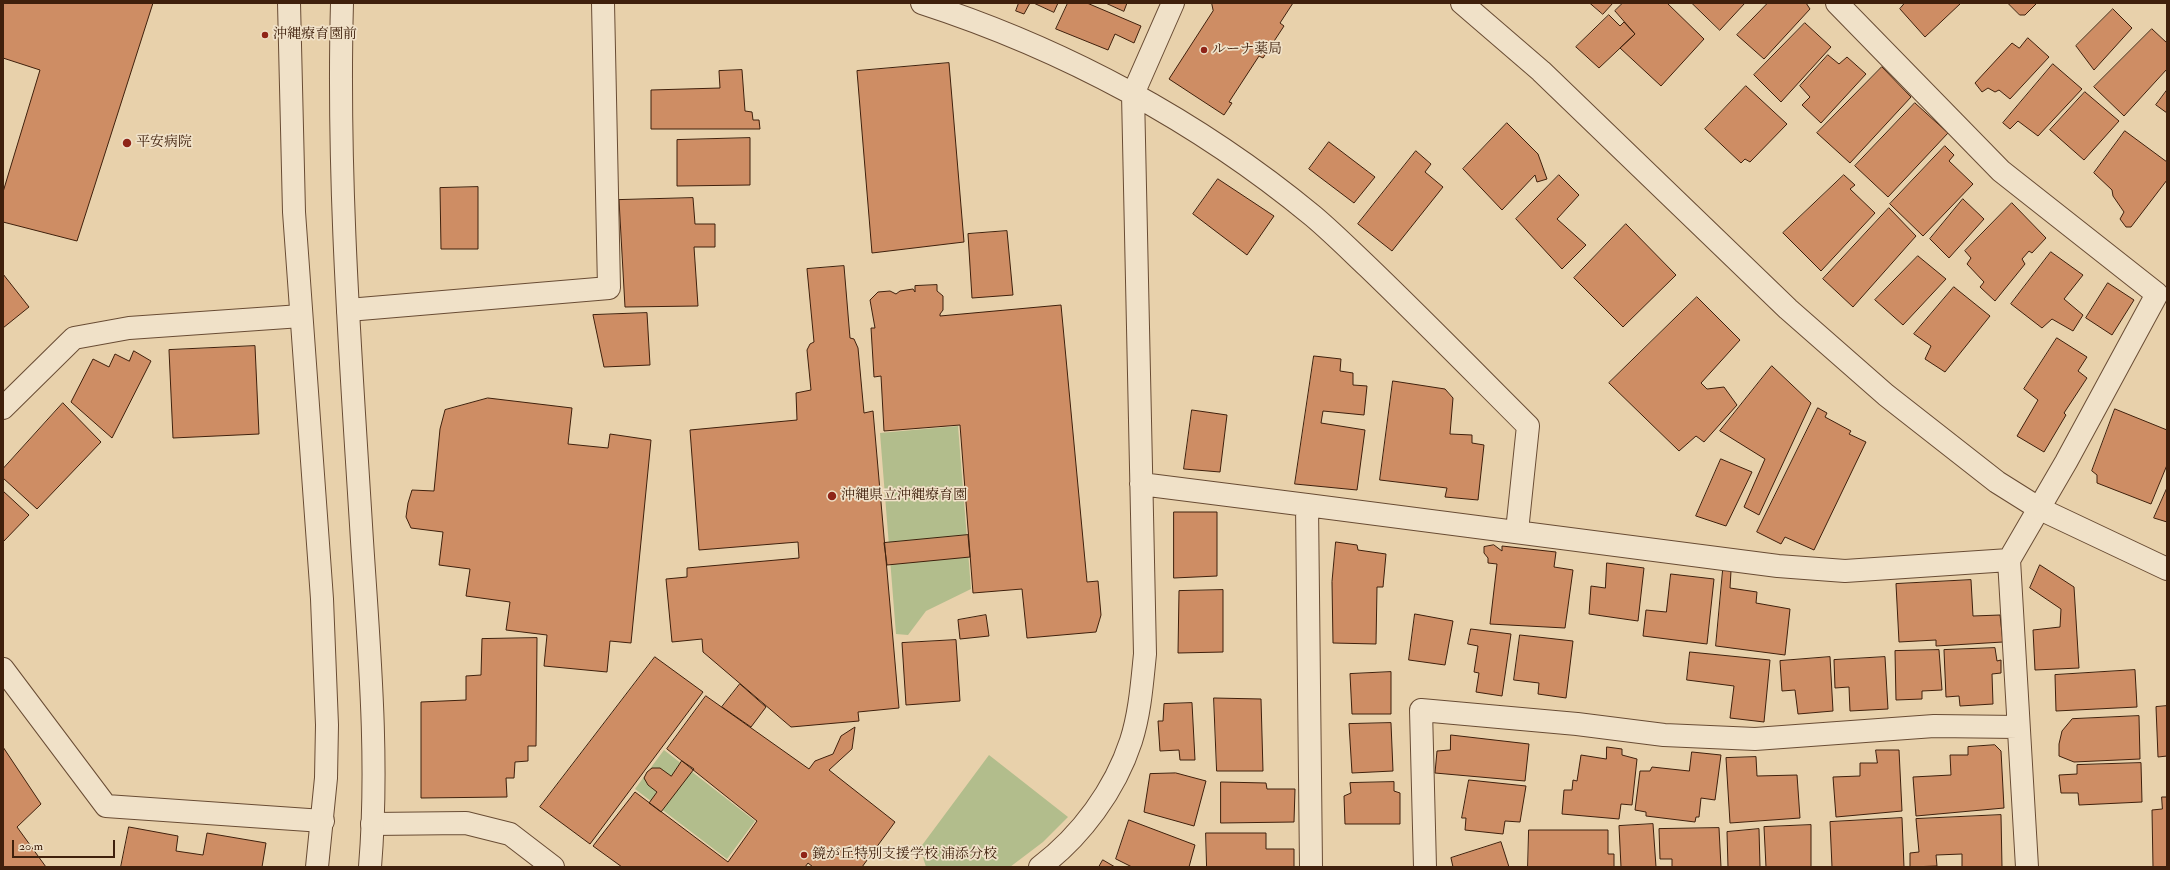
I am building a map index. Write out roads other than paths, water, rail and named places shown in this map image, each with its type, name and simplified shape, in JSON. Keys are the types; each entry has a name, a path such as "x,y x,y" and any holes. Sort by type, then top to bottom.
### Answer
{"street":[{"path":"289,3 294,212 322,591 325,661 326,778 323,821 317,867"},
{"path":"342,3 343,202 370,673 372,824 370,867"},
{"path":"348,310 609,288 604,3"},
{"path":"922,3 966,18 1050,52 1133,94 1234,155 1314,216 1394,292 1528,426 1517,531"},
{"path":"1040,867 1060,852 1089,818 1115,779 1131,741 1140,701 1144,654 1133,94 1173,3"},
{"path":"1462,3 1541,71 1788,309 1875,385 1997,482 2040,509 2167,569"},
{"path":"1838,3 2001,171 2162,296 2010,560 2018,727 2027,867"},
{"path":"3,408 74,338 129,328 301,316"},
{"path":"1141,484 1517,531 1778,566 1845,571 2010,560"},
{"path":"1307,505 1311,867"},
{"path":"3,669 106,806 323,821"},
{"path":"1425,867 1421,710 1577,724 1664,735 1755,739 1934,726 2018,727"},
{"path":"372,824 417,822 473,825 510,834 552,867"}],"place":[{"name":"沖縄療育園前","path":"265,35"},
{"name":"ルーナ薬局","path":"1204,50"},
{"name":"平安病院","path":"127,143"},
{"name":"沖縄県立沖縄療育園","path":"832,496"},
{"name":"鏡が丘特別支援学校 浦添分校","path":"804,855"}]}
